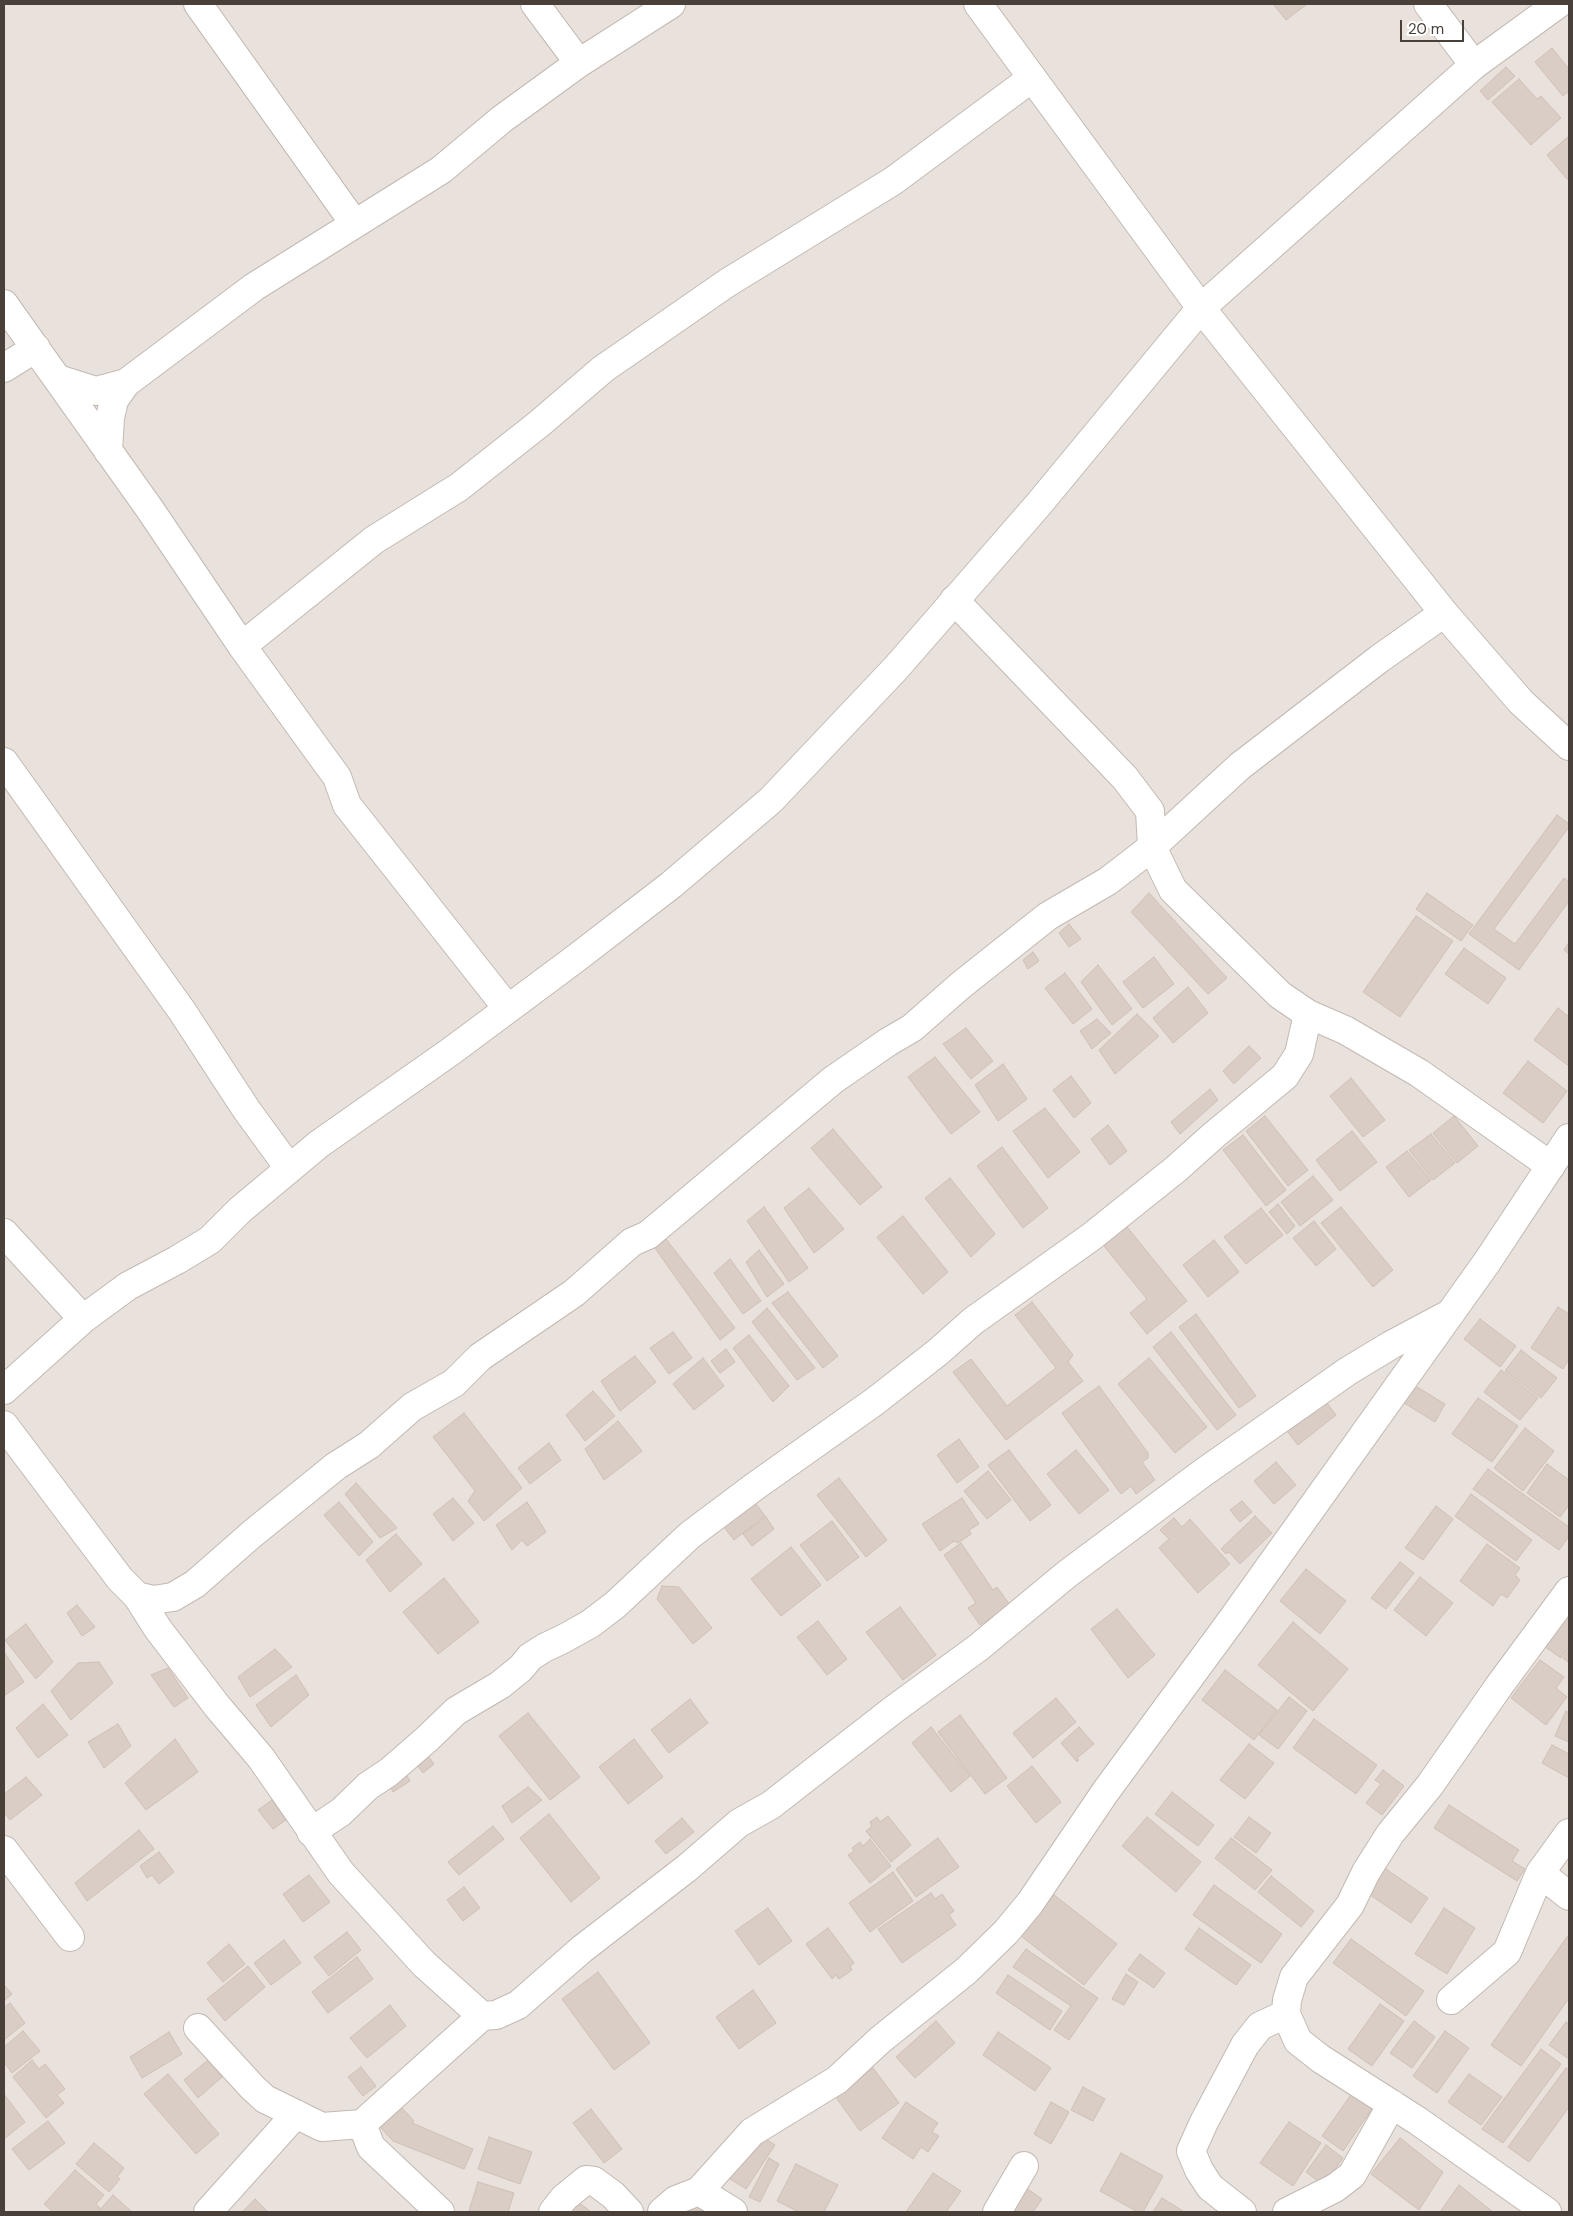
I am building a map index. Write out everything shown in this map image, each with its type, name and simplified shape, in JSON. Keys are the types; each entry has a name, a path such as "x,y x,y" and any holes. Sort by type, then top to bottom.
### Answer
{"street":[{"path":"198,4 354,223"},
{"path":"535,4 579,63"},
{"path":"108,451 110,418 114,400 126,383 254,288 354,223 441,170 502,119 579,63 671,4"},
{"path":"978,4 1201,308 1444,614 1521,702 1569,746"},
{"path":"1428,4 1474,65"},
{"path":"4,1390 84,1319 128,1286 210,1240 240,1210 319,1144 508,1009 671,885 771,800 896,668 1038,505 1201,308 1474,65 1558,4"},
{"path":"242,646 374,540 459,487 540,423 603,369 727,283 893,180 1032,78"},
{"path":"4,304 242,646 337,777 347,805 508,1009"},
{"path":"4,368 36,348"},
{"path":"58,380 96,391 126,383"},
{"path":"954,600 1125,778 1150,811 1152,847 1172,890 1280,995 1308,1014 1345,1030 1419,1074 1551,1166"},
{"path":"137,1596 153,1600 173,1597 195,1584 252,1534 336,1466 369,1446 412,1407 454,1383 480,1358 574,1293 632,1242 648,1235 833,1080 888,1042 912,1028 962,984 1048,916 1108,881 1152,847 1240,766 1379,659 1444,614"},
{"path":"4,762 182,1011 246,1109 289,1168"},
{"path":"311,1832 341,1812 368,1786 389,1772 427,1739 456,1710 500,1686 521,1668 530,1656 590,1624 615,1605 690,1535 874,1402 938,1352 973,1321 1091,1237 1176,1169 1285,1076 1300,1054 1308,1014"},
{"path":"662,2212 676,2200 699,2190 752,2132 837,2080 880,2040 966,1971 1006,1932 1030,1903 1106,1791 1231,1621 1451,1314 1569,1138"},
{"path":"4,1233 84,1319"},
{"path":"198,2028 252,2088 265,2099 322,2127 362,2124 482,2016 496,2015 518,2005 582,1949 687,1868 739,1823 772,1805 893,1710 979,1647 1068,1574 1204,1472 1348,1371 1391,1345 1451,1314"},
{"path":"4,1425 120,1578 137,1596 158,1629 205,1691 261,1758 341,1873 424,1964 482,2016"},
{"path":"1547,2212 1392,2104 1321,2059 1298,2041 1286,2014 1287,2000 1294,1977 1350,1905 1366,1872 1390,1834 1430,1785 1499,1686 1568,1594"},
{"path":"1451,2000 1507,1952 1540,1873 1569,1833"},
{"path":"4,1850 70,1937"},
{"path":"1540,1873 1569,1896"},
{"path":"1242,2212 1210,2186 1198,2170 1191,2151 1204,2122 1245,2045 1260,2026 1286,2014"},
{"path":"1287,2212 1335,2188 1352,2175 1392,2104"},
{"path":"208,2212 296,2114"},
{"path":"362,2124 371,2147 440,2212"},
{"path":"997,2212 1024,2166"},
{"path":"553,2212 564,2198 586,2180 594,2181 613,2195 629,2212"},
{"path":"699,2190 733,2212"}],"shaded area":[{"path":"4,4 1569,4 1569,2212 4,2212"}],"building":[{"path":"1273,4 1307,4 1286,20"},
{"path":"1552,48 1569,69 1569,91 1563,96 1535,62"},
{"path":"1506,67 1515,76 1488,100 1480,91"},
{"path":"1519,79 1537,99 1541,96 1561,118 1531,145 1492,102"},
{"path":"1569,136 1569,178 1567,179 1547,155"},
{"path":"1557,815 1569,824 1569,827 1494,929 1515,944 1564,878 1569,882 1569,901 1519,970 1469,934"},
{"path":"1149,893 1227,978 1208,994 1131,912"},
{"path":"1427,893 1473,925 1461,941 1416,909"},
{"path":"1416,916 1453,941 1400,1017 1363,992"},
{"path":"1069,924 1081,939 1069,947 1059,933"},
{"path":"1569,942 1569,954 1564,950"},
{"path":"1464,948 1506,978 1488,1004 1445,974"},
{"path":"1033,952 1039,961 1028,969 1023,960"},
{"path":"1154,957 1174,984 1143,1008 1123,982"},
{"path":"1098,965 1132,1009 1112,1025 1081,982"},
{"path":"1065,973 1092,1009 1073,1024 1045,988"},
{"path":"1188,987 1208,1013 1173,1043 1153,1018"},
{"path":"1558,1008 1569,1017 1569,1066 1534,1040"},
{"path":"1137,1014 1159,1036 1115,1074 1099,1050"},
{"path":"1097,1019 1111,1033 1092,1049 1080,1031"},
{"path":"966,1028 993,1061 971,1079 943,1044"},
{"path":"1249,1046 1261,1058 1234,1084 1223,1071"},
{"path":"935,1057 980,1112 951,1134 908,1077"},
{"path":"1528,1061 1567,1091 1543,1123 1503,1093"},
{"path":"1003,1064 1027,1099 998,1121 975,1085"},
{"path":"1071,1076 1091,1103 1074,1118 1053,1090"},
{"path":"1351,1078 1385,1120 1363,1137 1330,1096"},
{"path":"1210,1089 1218,1100 1180,1134 1171,1122"},
{"path":"1045,1108 1080,1152 1048,1178 1013,1131"},
{"path":"1265,1116 1308,1170 1288,1186 1246,1131"},
{"path":"1454,1116 1478,1146 1457,1163 1433,1133"},
{"path":"1108,1125 1127,1151 1110,1165 1091,1139"},
{"path":"833,1129 882,1187 860,1205 811,1148"},
{"path":"1352,1131 1377,1162 1340,1191 1316,1160"},
{"path":"1431,1134 1455,1163 1433,1180 1409,1150"},
{"path":"1243,1135 1286,1190 1266,1206 1223,1150"},
{"path":"1002,1147 1048,1208 1023,1228 977,1166"},
{"path":"1407,1151 1431,1180 1409,1197 1386,1167"},
{"path":"1313,1176 1333,1200 1300,1226 1281,1202"},
{"path":"950,1178 995,1234 971,1257 925,1198"},
{"path":"809,1188 844,1229 814,1253 784,1208"},
{"path":"1278,1204 1295,1226 1287,1234 1269,1212"},
{"path":"764,1207 808,1268 789,1282 747,1221"},
{"path":"1341,1207 1393,1270 1373,1287 1321,1223"},
{"path":"1261,1208 1283,1235 1246,1264 1224,1237"},
{"path":"903,1216 948,1272 923,1294 877,1237"},
{"path":"1314,1221 1336,1249 1316,1266 1293,1238"},
{"path":"1123,1222 1187,1301 1147,1334 1130,1313 1147,1299 1100,1241"},
{"path":"666,1239 735,1328 720,1340 655,1248"},
{"path":"1214,1240 1239,1272 1208,1297 1183,1265"},
{"path":"759,1250 784,1284 767,1297 746,1262"},
{"path":"730,1259 761,1301 743,1314 714,1273"},
{"path":"788,1292 838,1356 823,1368 772,1303"},
{"path":"1032,1302 1073,1355 1068,1362 1083,1381 1006,1440 953,1372 971,1359 1007,1406 1056,1368 1015,1315"},
{"path":"1558,1307 1569,1314 1569,1359 1563,1369 1531,1348"},
{"path":"767,1308 815,1368 797,1380 752,1322"},
{"path":"1196,1314 1256,1396 1239,1408 1179,1327"},
{"path":"1480,1319 1516,1346 1500,1367 1464,1339"},
{"path":"673,1332 692,1358 669,1374 650,1348"},
{"path":"1171,1332 1236,1415 1217,1430 1153,1347"},
{"path":"749,1335 789,1386 773,1402 733,1348"},
{"path":"726,1349 735,1362 720,1373 711,1361"},
{"path":"1521,1350 1557,1378 1541,1398 1505,1371"},
{"path":"635,1356 656,1382 620,1411 601,1381"},
{"path":"703,1358 724,1386 694,1410 673,1384"},
{"path":"1149,1358 1207,1427 1175,1453 1118,1384"},
{"path":"1501,1370 1538,1398 1520,1420 1484,1392"},
{"path":"1412,1384 1445,1404 1435,1422 1401,1401"},
{"path":"1099,1386 1148,1453 1148,1458 1142,1462 1155,1480 1136,1494 1131,1486 1121,1494 1062,1413"},
{"path":"593,1391 615,1416 585,1441 566,1415"},
{"path":"1321,1395 1336,1415 1298,1445 1282,1425"},
{"path":"1478,1398 1518,1426 1492,1462 1452,1434"},
{"path":"464,1413 522,1488 484,1521 468,1501 475,1491 433,1437"},
{"path":"618,1421 642,1451 604,1480 585,1449"},
{"path":"1525,1428 1554,1451 1523,1491 1494,1468"},
{"path":"959,1439 979,1467 957,1483 937,1455"},
{"path":"549,1443 561,1460 530,1484 518,1468"},
{"path":"1009,1450 1051,1505 1030,1521 988,1465"},
{"path":"1076,1450 1109,1490 1079,1514 1047,1474"},
{"path":"1276,1462 1296,1485 1274,1504 1254,1481"},
{"path":"1547,1464 1569,1480 1569,1505 1560,1517 1527,1493"},
{"path":"1488,1469 1569,1527 1569,1536 1559,1550 1473,1489"},
{"path":"988,1471 1011,1500 987,1519 964,1491"},
{"path":"839,1478 887,1540 866,1557 817,1495"},
{"path":"356,1483 397,1528 380,1538 345,1494"},
{"path":"1471,1494 1532,1540 1516,1561 1455,1516"},
{"path":"453,1498 474,1523 453,1541 433,1514"},
{"path":"962,1498 979,1524 969,1530 971,1534 958,1543 954,1541 940,1551 922,1524"},
{"path":"753,1500 765,1516 734,1540 721,1523"},
{"path":"1242,1501 1252,1512 1240,1522 1230,1510"},
{"path":"339,1502 373,1542 359,1556 324,1515"},
{"path":"527,1502 546,1532 527,1546 522,1540 512,1550 496,1525"},
{"path":"1436,1506 1453,1519 1423,1560 1405,1548"},
{"path":"1255,1516 1272,1533 1240,1564 1229,1552 1226,1554 1221,1549"},
{"path":"766,1517 774,1529 752,1546 743,1534"},
{"path":"1174,1518 1182,1527 1190,1519 1230,1564 1198,1593 1159,1548 1169,1539 1160,1530"},
{"path":"832,1521 859,1557 827,1581 800,1545"},
{"path":"396,1534 422,1564 390,1592 366,1560"},
{"path":"961,1543 993,1590 997,1587 1010,1605 980,1625 968,1608 976,1603 944,1555"},
{"path":"1487,1544 1520,1568 1515,1575 1520,1580 1507,1598 1501,1594 1493,1606 1460,1581"},
{"path":"791,1547 821,1585 781,1616 751,1579"},
{"path":"1400,1562 1414,1573 1386,1609 1371,1598"},
{"path":"1306,1569 1346,1601 1320,1634 1280,1601"},
{"path":"1420,1577 1453,1603 1426,1636 1394,1610"},
{"path":"444,1578 479,1622 438,1654 403,1612"},
{"path":"662,1586 679,1587 712,1628 693,1644 657,1599"},
{"path":"77,1605 95,1627 82,1636 67,1613"},
{"path":"900,1607 936,1655 903,1680 866,1632"},
{"path":"1117,1609 1155,1655 1128,1678 1091,1629"},
{"path":"1569,1613 1569,1647 1561,1658 1537,1641"},
{"path":"818,1621 847,1659 827,1675 797,1637"},
{"path":"1293,1622 1348,1669 1313,1711 1258,1665"},
{"path":"26,1624 53,1662 36,1679 5,1640"},
{"path":"275,1649 292,1667 250,1697 238,1677"},
{"path":"1569,1650 1569,1663 1563,1658"},
{"path":"4,1652 24,1682 4,1696"},
{"path":"1540,1660 1564,1677 1556,1688 1567,1697 1546,1725 1511,1698"},
{"path":"99,1662 113,1683 71,1720 51,1691 78,1663"},
{"path":"168,1668 188,1698 174,1707 151,1675"},
{"path":"1225,1670 1277,1710 1254,1740 1202,1700"},
{"path":"296,1675 309,1695 271,1727 256,1705"},
{"path":"1289,1697 1307,1711 1278,1749 1259,1735"},
{"path":"1056,1698 1076,1722 1033,1758 1013,1733"},
{"path":"690,1699 708,1723 669,1753 651,1730"},
{"path":"43,1704 68,1735 38,1758 16,1728"},
{"path":"1566,1711 1569,1713 1569,1742 1555,1736"},
{"path":"528,1713 580,1777 550,1800 499,1736"},
{"path":"960,1715 1007,1778 985,1794 938,1732"},
{"path":"1314,1719 1377,1765 1356,1794 1293,1748"},
{"path":"118,1724 131,1746 104,1768 88,1742"},
{"path":"931,1727 970,1776 951,1792 912,1743"},
{"path":"1079,1727 1094,1744 1077,1758 1079,1760 1077,1762 1061,1743"},
{"path":"175,1739 198,1772 146,1810 125,1783"},
{"path":"634,1739 663,1777 628,1804 599,1767"},
{"path":"1249,1744 1274,1763 1245,1799 1220,1780"},
{"path":"1552,1745 1569,1754 1569,1778 1542,1763"},
{"path":"426,1753 434,1764 423,1773 415,1762"},
{"path":"1032,1766 1061,1802 1036,1823 1007,1786"},
{"path":"403,1769 410,1781 393,1792 386,1780"},
{"path":"1383,1770 1404,1786 1382,1815 1366,1803 1381,1784 1375,1780"},
{"path":"26,1777 42,1795 10,1820 4,1812 4,1794"},
{"path":"528,1787 542,1800 512,1823 502,1806"},
{"path":"1172,1792 1214,1825 1198,1846 1155,1814"},
{"path":"272,1800 286,1820 273,1829 258,1810"},
{"path":"1449,1805 1519,1850 1512,1861 1525,1869 1517,1881 1434,1828"},
{"path":"549,1814 600,1878 571,1902 520,1838"},
{"path":"888,1816 911,1845 891,1862 866,1831 872,1826 870,1822 877,1817 880,1822"},
{"path":"1147,1817 1201,1862 1176,1892 1122,1846"},
{"path":"1249,1817 1271,1833 1256,1853 1234,1837"},
{"path":"682,1818 694,1832 666,1854 655,1841"},
{"path":"493,1826 504,1839 459,1875 448,1862"},
{"path":"139,1830 154,1849 87,1901 75,1883"},
{"path":"938,1838 959,1867 916,1897 896,1869"},
{"path":"1231,1838 1272,1870 1255,1890 1215,1858"},
{"path":"870,1839 891,1866 870,1883 848,1855 854,1851 852,1848 860,1842 863,1846"},
{"path":"159,1852 174,1872 159,1884 152,1875 147,1878 140,1866"},
{"path":"1383,1867 1428,1898 1411,1923 1366,1892"},
{"path":"893,1872 913,1901 870,1932 849,1903"},
{"path":"309,1875 330,1902 303,1922 283,1894"},
{"path":"1271,1876 1314,1911 1301,1927 1258,1892"},
{"path":"1214,1885 1282,1934 1261,1963 1193,1915"},
{"path":"464,1887 480,1908 463,1921 447,1900"},
{"path":"931,1893 935,1899 942,1894 954,1911 949,1915 956,1925 902,1963 878,1929"},
{"path":"1054,1895 1117,1944 1084,1985 1021,1936"},
{"path":"768,1908 792,1941 759,1965 735,1931"},
{"path":"1444,1908 1475,1928 1447,1974 1415,1954"},
{"path":"828,1928 854,1963 850,1966 852,1970 839,1979 836,1975 832,1979 806,1944"},
{"path":"1199,1928 1251,1965 1236,1985 1185,1949"},
{"path":"347,1932 361,1950 329,1976 314,1957"},
{"path":"1567,1937 1569,1938 1569,1998 1521,2066 1491,2045"},
{"path":"1351,1939 1424,1991 1406,2016 1333,1963"},
{"path":"284,1940 301,1963 271,1985 254,1963"},
{"path":"229,1944 245,1964 223,1982 207,1963"},
{"path":"1026,1949 1098,1998 1069,2040 1054,2030 1071,2006 1013,1967"},
{"path":"1140,1954 1165,1973 1154,1988 1128,1970"},
{"path":"357,1957 373,1979 328,2013 312,1992"},
{"path":"248,1966 265,1987 225,2021 207,1999"},
{"path":"598,1972 650,2043 614,2070 562,1999"},
{"path":"1126,1974 1138,1982 1124,2005 1112,1999"},
{"path":"1008,1975 1062,2011 1050,2030 996,1993"},
{"path":"4,1985 12,1994 4,2001"},
{"path":"753,1990 776,2023 739,2049 716,2017"},
{"path":"10,2003 25,2023 4,2040 4,2008"},
{"path":"1380,2004 1404,2021 1372,2066 1348,2049"},
{"path":"390,2005 406,2026 367,2058 350,2038"},
{"path":"936,2021 955,2043 915,2078 896,2057"},
{"path":"1414,2021 1435,2037 1412,2068 1390,2053"},
{"path":"1566,2022 1569,2024 1569,2059 1549,2045"},
{"path":"23,2031 40,2051 12,2073 4,2062 4,2047"},
{"path":"1445,2031 1469,2048 1437,2093 1413,2076"},
{"path":"169,2032 182,2054 142,2078 130,2057"},
{"path":"998,2032 1051,2068 1035,2091 983,2055"},
{"path":"1541,2049 1561,2064 1503,2143 1482,2129"},
{"path":"32,2060 39,2069 45,2064 65,2089 57,2095 64,2103 46,2118 13,2077"},
{"path":"208,2060 222,2077 198,2098 184,2080"},
{"path":"361,2067 376,2086 363,2096 348,2077"},
{"path":"873,2068 899,2103 860,2131 835,2096"},
{"path":"1566,2068 1569,2070 1569,2107 1529,2162 1508,2147"},
{"path":"168,2074 219,2134 196,2154 144,2094"},
{"path":"1469,2074 1502,2097 1481,2125 1448,2102"},
{"path":"1083,2087 1105,2099 1093,2121 1071,2110"},
{"path":"1355,2089 1376,2103 1343,2151 1322,2136"},
{"path":"4,2094 25,2122 4,2139"},
{"path":"906,2102 938,2123 932,2132 939,2136 928,2152 921,2147 913,2159 882,2138"},
{"path":"1051,2102 1069,2112 1051,2144 1034,2134"},
{"path":"401,2107 414,2121 412,2123 473,2149 464,2169 393,2141 379,2126"},
{"path":"591,2109 622,2149 604,2163 573,2123"},
{"path":"48,2121 65,2143 29,2170 12,2149"},
{"path":"1289,2122 1321,2143 1293,2186 1260,2163"},
{"path":"757,2133 775,2145 746,2189 727,2177"},
{"path":"489,2137 532,2152 520,2184 478,2169"},
{"path":"1400,2138 1443,2172 1419,2210 1371,2174"},
{"path":"94,2143 124,2168 117,2177 120,2179 109,2192 76,2164"},
{"path":"1326,2145 1343,2158 1323,2185 1306,2172"},
{"path":"1121,2153 1163,2176 1143,2212 1138,2212 1100,2191"},
{"path":"769,2158 779,2164 760,2202 749,2197"},
{"path":"796,2164 838,2185 824,2212 799,2212 777,2201"},
{"path":"75,2170 104,2195 96,2204 101,2209 98,2212 53,2212 44,2204"},
{"path":"933,2173 961,2191 946,2212 906,2212"},
{"path":"478,2182 514,2193 508,2212 469,2211"},
{"path":"1459,2185 1493,2212 1440,2212"},
{"path":"1026,2188 1042,2199 1033,2212 1016,2212 1012,2209"},
{"path":"113,2195 132,2212 98,2212"},
{"path":"1162,2198 1183,2211 1183,2212 1153,2212"},
{"path":"255,2199 268,2212 242,2212"},
{"path":"577,2201 591,2212 568,2212"},
{"path":"696,2204 708,2212 690,2212"}]}
